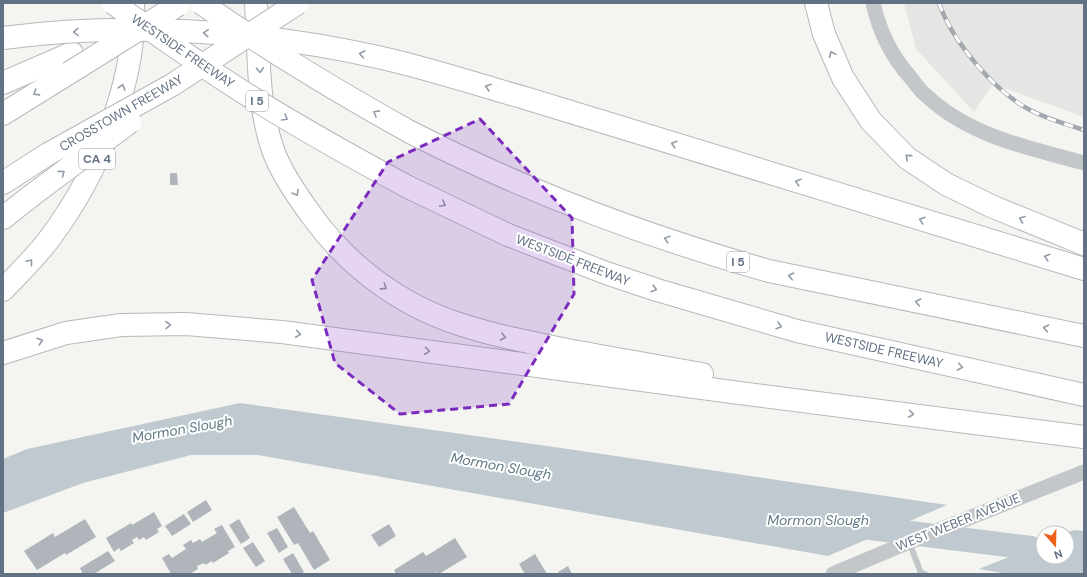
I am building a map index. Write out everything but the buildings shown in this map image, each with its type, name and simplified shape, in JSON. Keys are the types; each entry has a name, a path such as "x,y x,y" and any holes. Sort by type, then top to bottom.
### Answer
{"highway":[{"name":"WESTSIDE FREEWAY","path":"113,3 200,64 255,100 356,159 408,187 508,235 606,274 797,331 1084,395"},
{"name":"CA 4","path":"3,290 50,238 74,201 97,159 113,121 125,79 131,47 134,15 133,3"},
{"name":"I 5","path":"201,3 264,46 312,76 410,132 487,169 612,221 720,257 769,271 1084,336"},
{"path":"256,3 261,94 268,134 274,152 303,205 320,228 355,265 375,281 424,310 458,324 503,337 659,366 854,398 872,409"},
{"name":"CROSSTOWN FREEWAY","path":"3,183 48,154 172,85 298,3"},
{"path":"816,3 824,34 843,78 871,121 907,158 946,184 991,206 1084,244"},
{"path":"3,114 71,63 180,4"},
{"path":"3,38 69,32 128,30 172,31 248,36 374,56 525,98 1084,269"},
{"path":"3,83 71,63"},
{"path":"3,218 134,119 172,85"},
{"path":"3,353 66,332 121,325 186,324 282,332 1084,437"}],"street":[{"path":"873,3 882,31 902,68 927,97 942,110 963,123 996,138 1084,162"},
{"name":"WEST WEBER AVENUE","path":"833,574 1084,472"}],"lane":[{"path":"909,542 921,573 926,574"}],"highlighted area":[{"path":"480,119 572,218 574,294 509,404 400,414 335,363 312,280 388,162"}],"shaded area":[{"path":"904,3 1084,3 1084,117 993,84 974,112 916,49"}],"water":[{"name":"Mormon Slough","path":"240,403 568,449 947,505 828,556 258,455 191,455 83,483 3,513 3,459 27,449"},
{"path":"1075,530 1084,531 1084,574 1008,574 979,569 1035,546 1035,565 1075,565"}],"waterway":[{"name":"Mormon Slough","path":"854,526 1031,548"}],"railway":[{"path":"939,3 945,18 964,49 1002,91 1016,102 1036,113 1084,130"}]}
